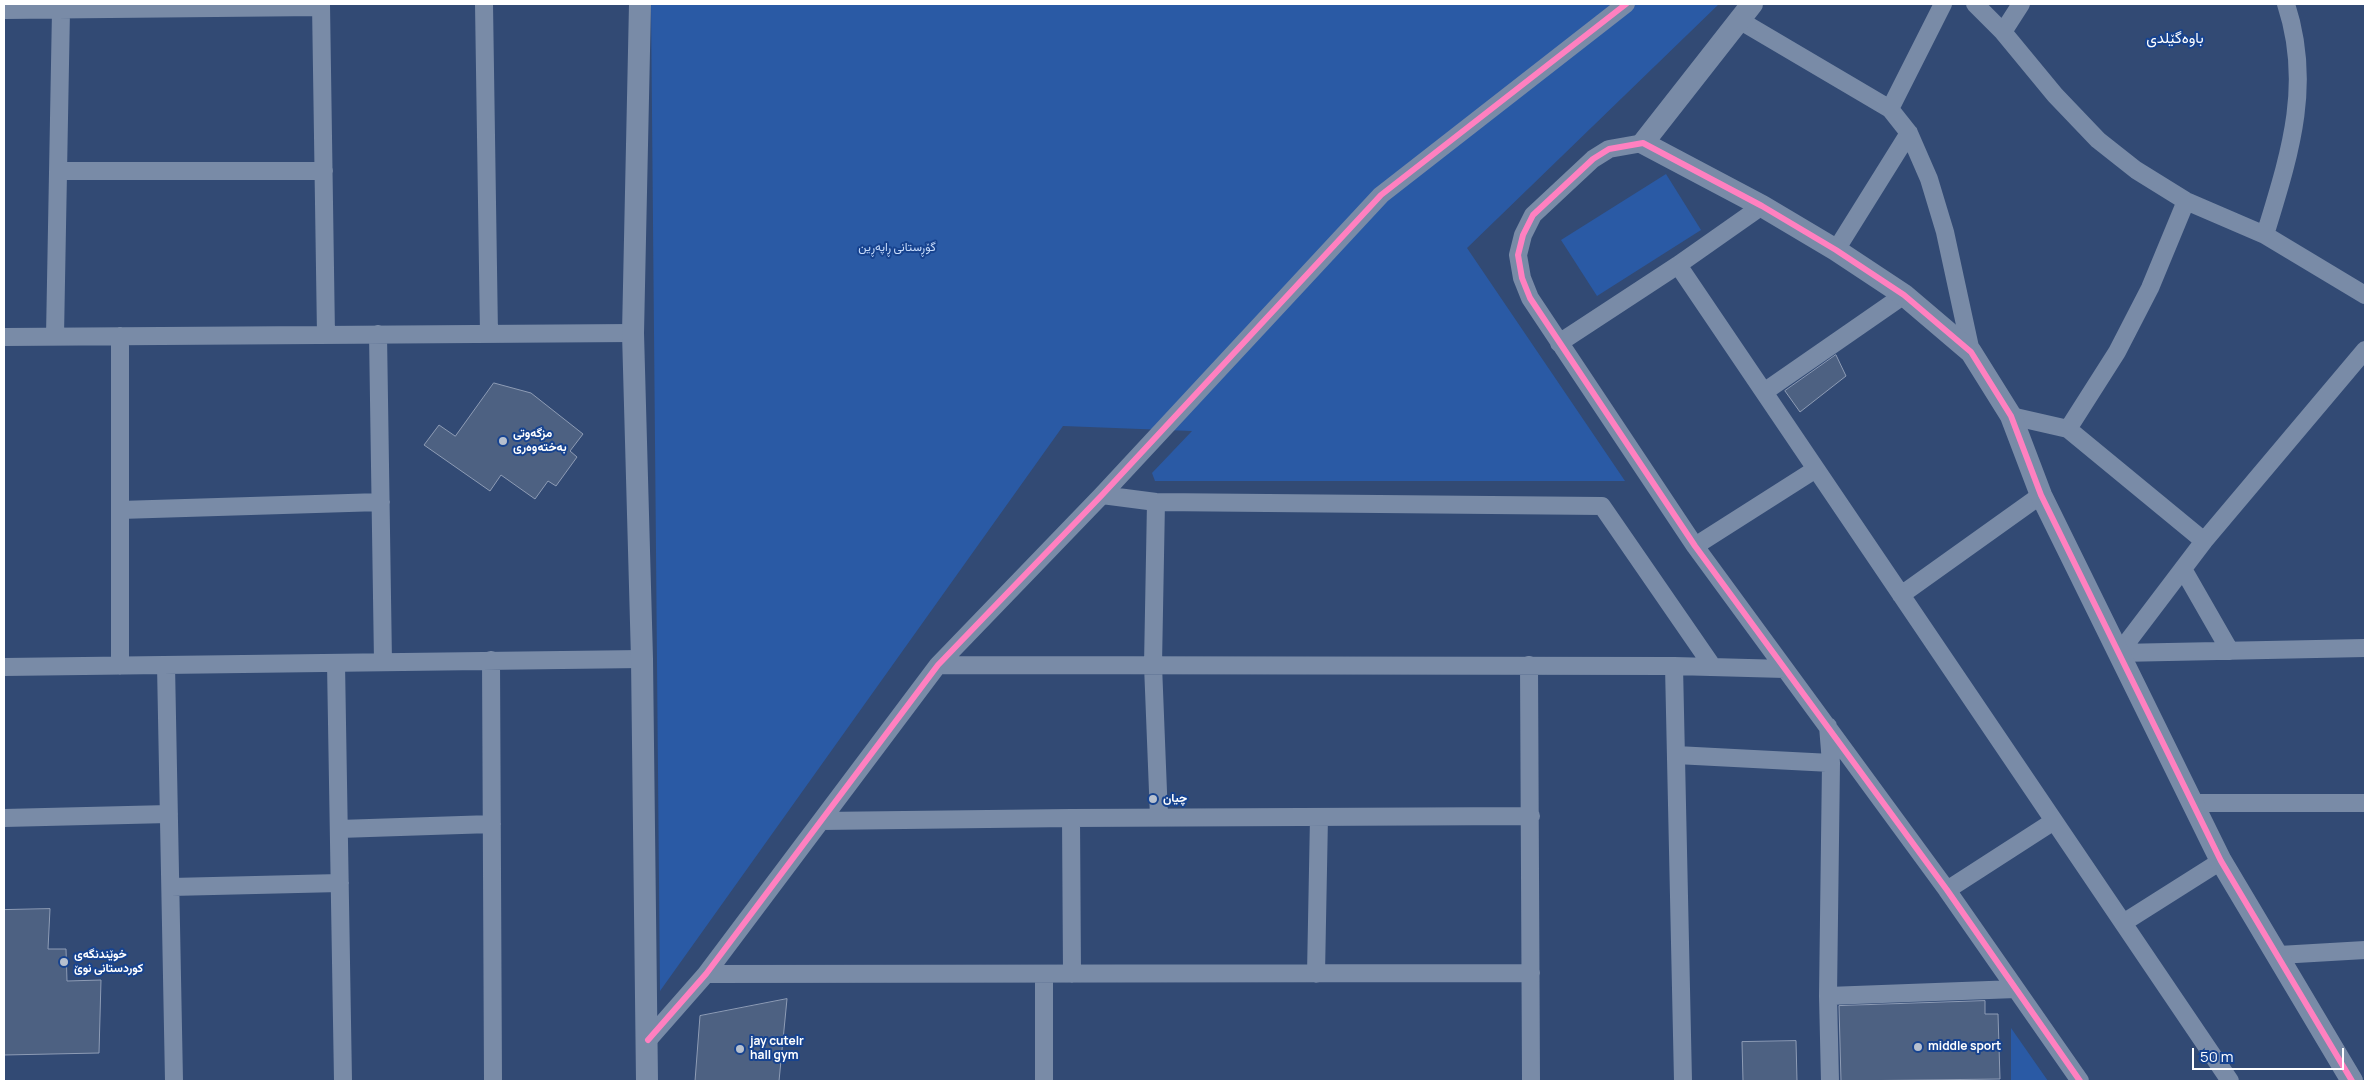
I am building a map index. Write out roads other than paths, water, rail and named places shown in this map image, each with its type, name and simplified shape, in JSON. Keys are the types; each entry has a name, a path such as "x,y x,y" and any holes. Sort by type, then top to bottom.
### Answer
{"street":[{"path":"484,4 490,334"},
{"path":"640,4 633,333 642,659 647,1081"},
{"path":"648,1040 706,974 938,665 1102,495 1381,195 1626,4"},
{"path":"1890,109 1943,4"},
{"path":"1975,4 2003,32 2054,95 2098,140 2136,170 2186,201 2265,235 2365,295"},
{"path":"2003,32 2021,4"},
{"path":"2265,235 2290,153 2297,115 2299,77 2294,29 2286,4"},
{"path":"4,10 321,5 326,335"},
{"path":"55,336 61,10"},
{"path":"1643,143 1746,12 1890,109 1909,133 1929,179 1945,232 1971,352"},
{"path":"1836,250 1909,133"},
{"path":"2080,1081 1947,890 1828,725 1695,546 1530,298 1522,278 1518,255 1523,235 1533,215 1593,159 1610,149 1643,143 1762,206 1836,250 1904,295 1971,352 2011,416 2041,495 2221,861 2352,1081"},
{"path":"58,172 324,171"},
{"path":"2068,429 2117,352 2150,288 2186,201"},
{"path":"1559,343 1678,265 1762,206"},
{"path":"1678,265 2230,1081"},
{"path":"1764,392 1904,295"},
{"path":"4,337 633,333"},
{"path":"378,334 383,662"},
{"path":"120,336 120,666"},
{"path":"2119,653 2204,541 2365,350"},
{"path":"2011,416 2068,429 2204,541"},
{"path":"1695,546 1816,469"},
{"path":"1102,495 1156,502 1602,506 1713,667"},
{"path":"1901,595 2041,495"},
{"path":"120,510 381,502"},
{"path":"1156,502 1153,665 1159,817"},
{"path":"2183,569 2230,651"},
{"path":"2119,653 2365,648"},
{"path":"4,667 642,659"},
{"path":"491,660 493,1081"},
{"path":"336,662 343,1081"},
{"path":"166,665 174,1081"},
{"path":"938,665 1529,665 1785,669"},
{"path":"1529,665 1531,1081"},
{"path":"1674,666 1683,1081"},
{"path":"1828,725 1831,763 1828,996 1830,1081"},
{"path":"1676,755 1831,763"},
{"path":"2193,803 2365,803"},
{"path":"4,818 169,814"},
{"path":"821,821 1159,817 1531,816"},
{"path":"1316,974 1319,817"},
{"path":"1071,818 1072,974"},
{"path":"1947,890 2054,820"},
{"path":"339,829 492,824"},
{"path":"2123,923 2221,861"},
{"path":"171,887 340,883"},
{"path":"2278,955 2365,950"},
{"path":"706,974 1531,973"},
{"path":"1044,974 1044,1081"},
{"path":"1828,996 2016,989"}],"place":[{"name":"مزگەوتی بەختەوەری","path":"503,441"},
{"name":"چيان","path":"1153,799"},
{"name":"خوێندنگەی کوردستانی نوێ","path":"64,962"},
{"name":"middle sport","path":"1918,1047"},
{"name":"jay cutelr hall gym","path":"740,1049"}],"district":[{"name":"باوەگێلدی","path":"2175,39"}],"park label":[{"name":"گۆڕستانی ڕاپەڕین","path":"897,248"}]}
